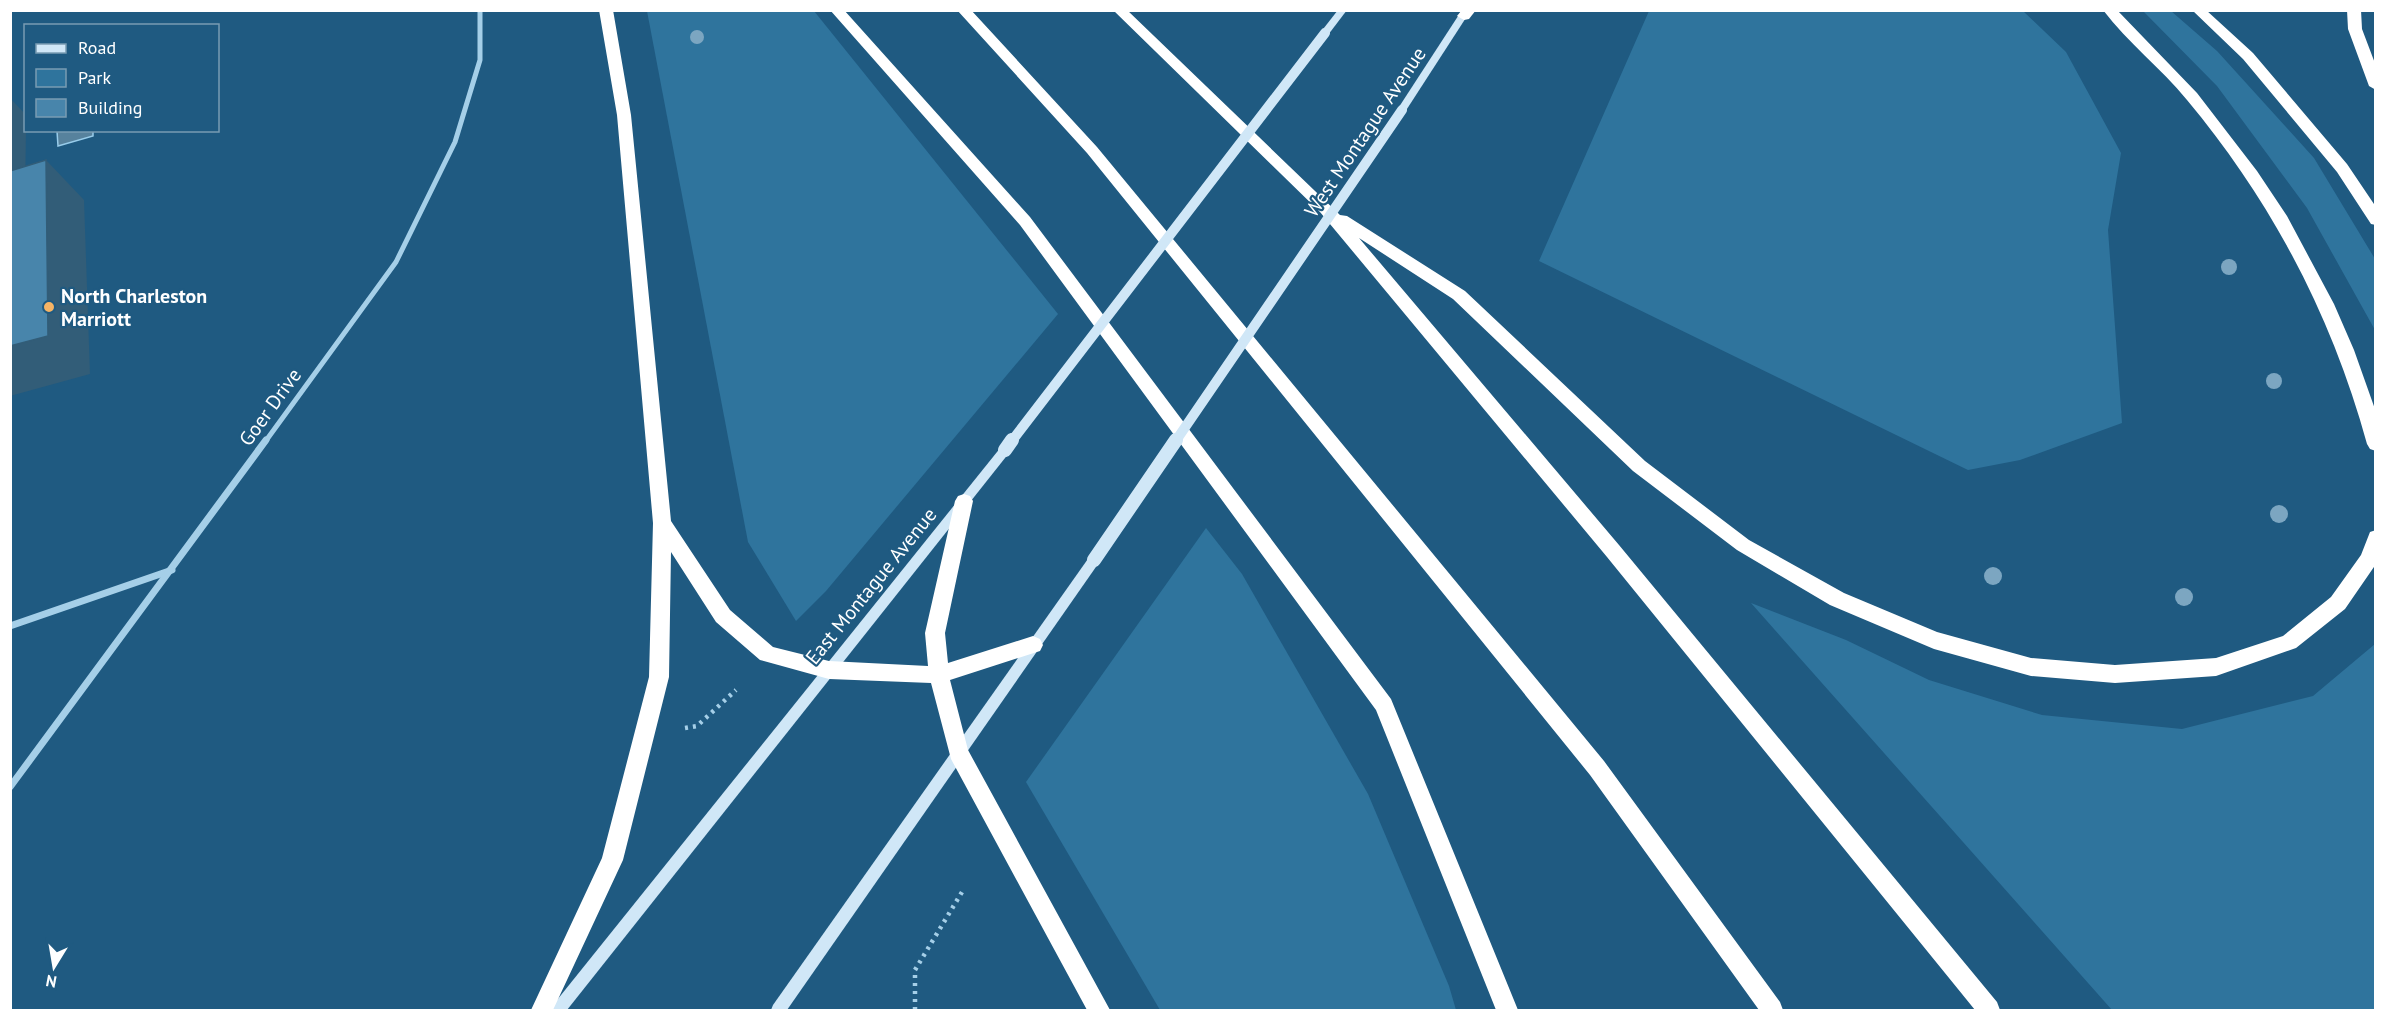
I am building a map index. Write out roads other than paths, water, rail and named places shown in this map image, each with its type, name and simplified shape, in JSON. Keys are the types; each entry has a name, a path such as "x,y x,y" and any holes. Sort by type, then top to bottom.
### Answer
{"highway":[{"path":"542,1011 612,860 659,677 662,523 624,115 606,10"},
{"path":"836,10 1025,221 1384,705 1507,1011"},
{"path":"963,10 1092,150 1597,768 1772,1011"},
{"path":"1119,10 1325,208 1613,551 1989,1011"},
{"path":"2109,10 2190,94 2233,147 2274,205 2340,335 2366,403 2376,444"},
{"path":"2198,10 2248,56 2342,168 2376,220"},
{"path":"2354,10 2355,29 2376,86"},
{"path":"1325,208 1459,295 1639,466 1743,545 1837,599 1934,640 2031,667 2115,674 2216,667 2289,642 2306,629 2338,603 2369,558 2376,537"},
{"path":"964,501 935,633 939,675 958,752 1099,1011"},
{"path":"662,523 723,616 767,654 829,670 939,675 1033,645"}],"main road":[{"name":"East Montague Avenue","path":"558,1011 1005,450 1343,10"},
{"name":"West Montague Avenue","path":"1033,645 1094,561 1291,274 1467,12"},
{"path":"778,1011 1033,645"}],"street":[{"name":"Goer Drive","path":"10,787 172,570 396,262 455,142 480,60 480,10"},
{"path":"10,626 172,570"}],"place":[{"name":"North Charleston Marriott","path":"49,307"}]}
